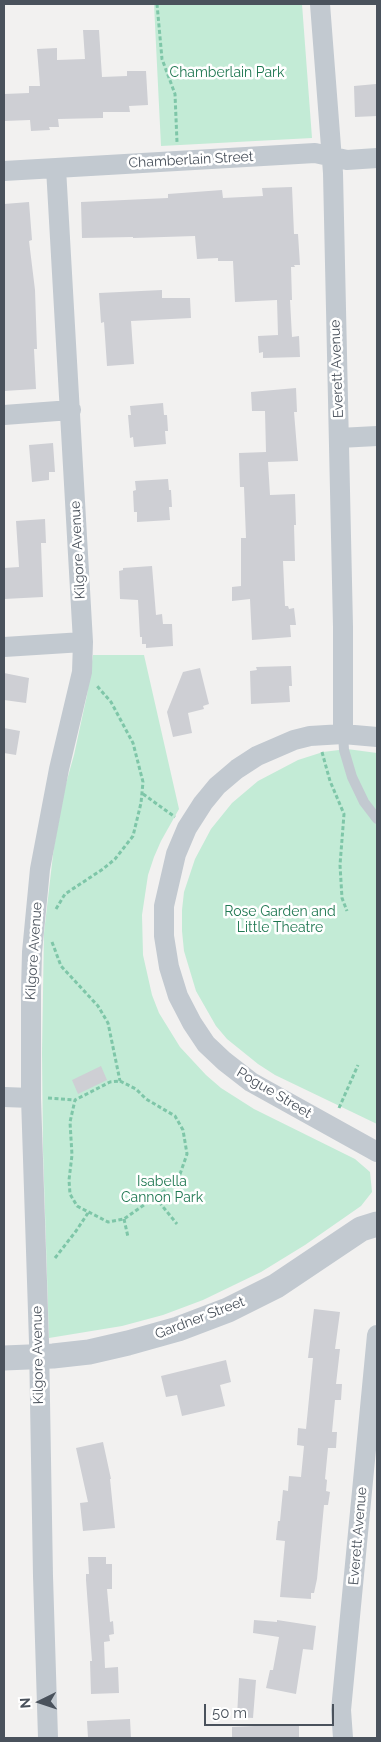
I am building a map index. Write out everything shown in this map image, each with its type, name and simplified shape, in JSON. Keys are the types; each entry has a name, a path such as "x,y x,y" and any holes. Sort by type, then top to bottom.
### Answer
{"street":[{"name":"Everett Avenue","path":"320,4 332,158 344,734"},
{"name":"Chamberlain Street","path":"4,171 315,153 346,160 377,158"},
{"name":"Kilgore Avenue","path":"48,1738 31,1098 32,952 40,869 57,778 82,672 83,642 56,168"},
{"path":"4,414 71,410"},
{"path":"339,438 377,436"},
{"path":"4,647 83,642"},
{"name":"Pogue Street","path":"377,737 344,734 310,736 278,745 236,769 217,786 203,803 187,828 176,854 164,906 164,936 169,967 178,996 192,1023 206,1044 251,1082 377,1152"},
{"path":"4,1097 31,1098"},
{"name":"Gardner Street","path":"4,1358 89,1352 128,1344 178,1329 220,1313 276,1286 354,1233 377,1224"},
{"name":"Everett Avenue","path":"343,1738 342,1710 377,1335"}],"lane":[{"path":"344,734 344,750 352,777 364,802 377,819"}],"path":[{"path":"157,4 162,59 175,94 177,142"},
{"path":"53,918 55,910 65,894 116,859 133,836 142,803 143,782 133,743 111,702 82,672"},
{"path":"322,751 330,781 344,814 340,865 342,898 347,911"},
{"path":"142,794 175,817"},
{"path":"51,937 61,966 98,1006 108,1023 120,1081"},
{"path":"340,1108 358,1065"},
{"path":"31,1098 75,1100 110,1082 120,1081 136,1089 146,1099 175,1116 183,1130 187,1154 179,1177 164,1191 124,1220 108,1222 77,1206 70,1194 69,1180 72,1155 70,1122 75,1100"},
{"path":"155,1197 177,1224"},
{"path":"54,1259 88,1212"},
{"path":"124,1220 128,1237"}],"green space":[{"name":"Chamberlain Park","path":"154,4 302,4 312,138 161,146"},
{"name":"Isabella Cannon Park","path":"93,655 144,655 179,809 154,857 148,875 142,915 143,955 152,995 159,1013 180,1047 221,1088 254,1109 355,1159 370,1172 372,1192 361,1206 305,1245 261,1272 203,1300 163,1315 122,1326 49,1338 43,1150 44,933 54,846 65,787 87,695"},
{"name":"Rose Garden and Little Theatre","path":"347,749 377,753 377,1124 275,1075 227,1039 216,1026 196,991 184,951 182,931 184,892 195,859 211,829 232,803 258,781 298,760 323,752"}],"building":[{"path":"83,30 99,30 102,77 127,76 127,71 146,71 148,105 129,106 130,112 103,112 103,118 58,119 59,127 49,127 50,130 31,131 30,120 4,121 4,94 29,93 29,86 40,86 37,49 57,48 57,60 85,59"},
{"path":"376,84 377,116 355,117 354,86"},
{"path":"292,187 294,234 298,234 300,265 291,267 292,300 290,300 292,337 299,336 300,357 263,358 263,352 259,353 258,336 278,335 277,300 235,302 233,261 218,261 218,258 197,259 195,236 82,238 81,202 168,198 168,194 222,190 223,198 263,196 262,188"},
{"path":"29,202 32,240 29,241 35,290 37,349 34,349 36,389 4,391 4,204"},
{"path":"162,290 162,298 190,298 191,318 131,321 134,364 107,366 104,322 101,323 99,293"},
{"path":"296,388 297,412 294,412 298,461 268,462 270,495 295,494 295,561 283,561 285,606 288,606 289,609 294,608 296,625 290,625 291,637 252,640 250,599 232,601 232,587 241,586 241,538 246,538 244,487 240,487 239,453 266,452 265,411 252,411 251,392"},
{"path":"163,403 164,415 167,415 168,431 165,431 166,444 134,447 133,437 130,438 128,415 131,415 130,406"},
{"path":"53,443 55,472 49,472 49,480 32,482 29,445"},
{"path":"168,479 172,507 169,507 170,520 137,522 137,512 134,512 133,491 136,490 135,481"},
{"path":"45,519 46,543 41,543 43,597 4,599 4,568 19,567 16,521"},
{"path":"152,566 156,615 162,614 163,624 172,624 173,646 146,648 146,644 142,644 142,637 140,637 138,600 120,599 119,571 123,570 123,568"},
{"path":"291,666 292,686 289,686 290,702 251,704 250,671 257,670 256,667"},
{"path":"200,668 209,704 203,706 204,709 188,713 192,733 173,737 167,712 183,672"},
{"path":"4,673 29,678 26,703 4,700"},
{"path":"4,728 20,731 16,755 4,753"},
{"path":"101,1066 107,1080 78,1094 72,1080"},
{"path":"314,1309 340,1312 335,1349 340,1349 336,1384 342,1384 341,1400 335,1400 332,1432 337,1432 336,1448 328,1448 325,1479 327,1480 326,1491 330,1492 328,1505 324,1505 317,1579 314,1593 311,1593 311,1599 280,1597 285,1541 276,1540 283,1490 288,1491 289,1476 301,1477 304,1446 297,1445 298,1428 306,1429 313,1358 308,1358"},
{"path":"226,1360 231,1382 220,1385 225,1406 182,1416 177,1395 166,1397 161,1376"},
{"path":"103,1442 111,1479 115,1528 83,1531 80,1503 88,1502 76,1448"},
{"path":"88,1557 106,1557 106,1564 112,1564 112,1589 107,1589 110,1622 113,1621 114,1634 109,1635 110,1641 104,1642 105,1668 118,1667 119,1693 91,1694 90,1661 92,1661 86,1580 86,1574 89,1574"},
{"path":"254,1620 277,1622 277,1620 316,1626 313,1650 303,1649 296,1694 266,1688 270,1670 273,1670 279,1637 253,1633"},
{"path":"239,1678 256,1680 253,1718 237,1717"},
{"path":"130,1719 131,1738 88,1738 87,1721"},
{"path":"299,1724 299,1738 232,1738 232,1727"}]}
